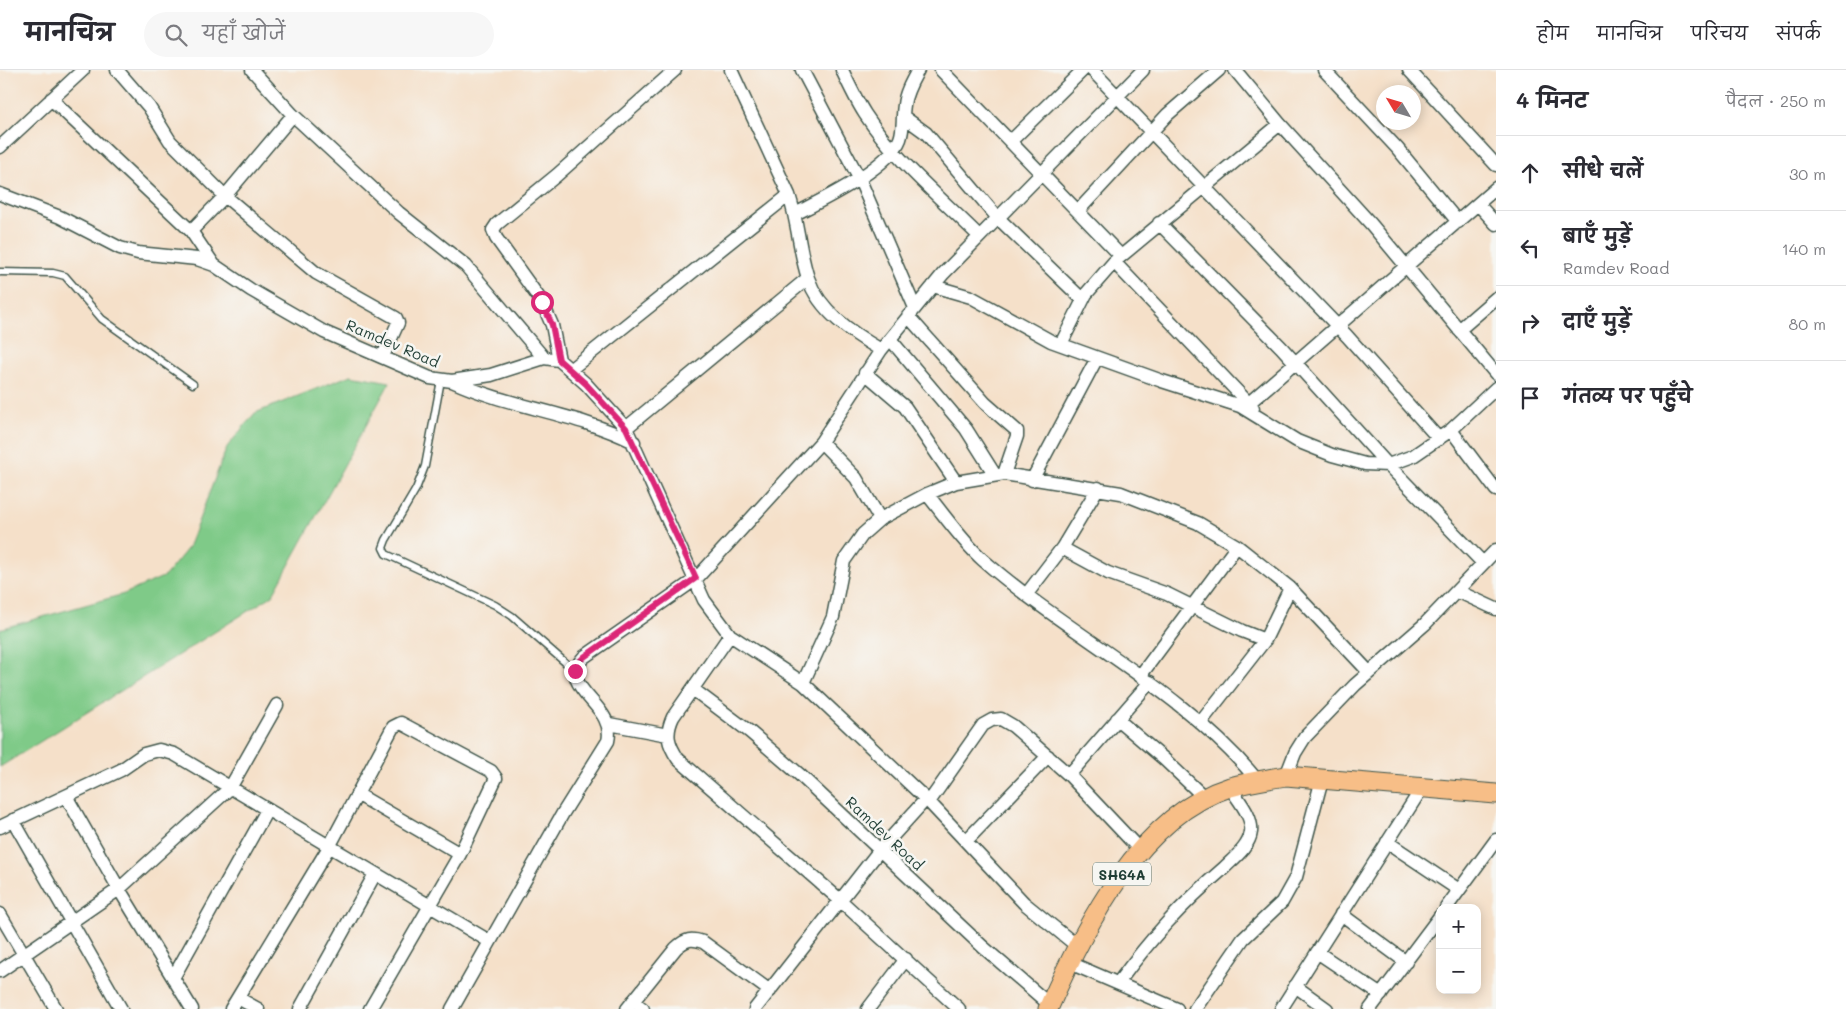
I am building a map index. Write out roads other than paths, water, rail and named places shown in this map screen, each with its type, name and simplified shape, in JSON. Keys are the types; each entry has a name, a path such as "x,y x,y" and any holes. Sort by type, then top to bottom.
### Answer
{"main road":[{"name":"SH64A","path":"1053,1008 1075,959 1117,881 1140,850 1157,833 1205,798 1286,776 1496,794"},
{"name":"SH64A","path":"1075,959 1114,903 1156,849 1188,823 1242,787"}],"street":[{"path":"117,70 149,107 170,141 225,196 316,273 396,318 398,323 383,356"},
{"path":"252,70 294,116 400,213 466,266 544,358"},
{"path":"559,360 552,325 542,302 496,238 493,230 497,224 557,175 675,70"},
{"path":"731,70 796,214 808,278 815,292 831,314 857,336 881,350"},
{"path":"802,70 860,180 912,312 985,402 1017,431 1017,436 1000,475"},
{"path":"842,70 866,115 894,150 978,236"},
{"path":"796,214 860,180 894,150 899,142 908,90 918,70"},
{"path":"941,70 1078,212 1117,259 1260,416"},
{"path":"1011,141 1083,70"},
{"path":"1092,70 1337,326 1439,439"},
{"path":"452,1009 489,940 608,741 609,724 605,716 576,680 575,671 577,664 584,657 696,578 821,442 864,373 933,286 978,236 1144,70"},
{"path":"1078,212 1150,132 1219,70"},
{"path":"1235,70 1280,124 1406,265 1496,374"},
{"path":"1324,70 1397,148 1458,222"},
{"path":"1409,70 1496,165"},
{"path":"0,146 52,99 79,71"},
{"path":"52,99 191,231 214,265"},
{"path":"191,231 225,196 294,116"},
{"path":"904,116 926,133 997,217 1083,300"},
{"path":"1061,344 1092,286 1117,259 1280,124"},
{"path":"1249,403 1496,188"},
{"name":"Ramdev Road","path":"0,194 60,217 120,248 138,253 197,259 214,265 251,290 324,332 430,378 447,381 491,375 544,358 559,360 571,369 626,428 696,578 704,600 730,635 802,683 928,801 1075,959 1118,983 1177,1009"},
{"path":"571,369 788,195"},
{"path":"1478,204 1496,224"},
{"path":"1159,223 1294,362 1483,563"},
{"path":"626,428 808,278"},
{"path":"933,286 971,298 1021,326 1096,358 1232,403 1260,416 1297,440 1332,455 1365,464 1388,464 1413,456 1451,430 1496,388"},
{"path":"1459,330 1496,298"},
{"path":"890,339 966,429 1000,475"},
{"path":"1032,480 1096,358"},
{"path":"864,373 905,407 956,482"},
{"path":"447,381 480,394 599,426 634,442"},
{"path":"1451,430 1496,490"},
{"path":"821,442 856,478 880,519"},
{"path":"802,683 833,617 838,582 844,561 863,534 880,519 927,494 956,482 1000,475 1098,488 1121,493 1198,523 1237,546 1290,588 1369,672"},
{"path":"1026,595 1062,548 1098,488"},
{"path":"927,494 958,534 982,559 1026,595 1145,679 1201,722 1240,758 1242,787 1251,831 1246,844 1237,856 1179,907 1146,943 1118,983"},
{"path":"1069,775 1118,719 1192,608 1237,546"},
{"path":"1062,548 1108,573 1168,594 1192,608 1265,640"},
{"path":"1286,776 1295,753 1305,737 1369,672 1425,624 1496,550"},
{"path":"1201,722 1265,640 1290,588"},
{"path":"1457,591 1496,609"},
{"path":"730,635 694,690 673,717 668,735 670,747 678,759 840,900 960,1009"},
{"name":"Ramdev Road","path":"694,690 750,732 800,775 983,947 1053,1008"},
{"path":"0,971 119,889 230,788 277,706"},
{"path":"755,1009 879,851 928,801 979,731 992,720 1002,719 1013,726 1048,756 1069,775 1140,850"},
{"path":"1118,719 1205,798"},
{"path":"230,1009 329,847 393,727 401,723 491,771 496,778 460,854 370,1009"},
{"path":"609,724 668,735"},
{"path":"0,826 121,770 144,754 159,750 174,754 489,940"},
{"path":"966,841 1048,756"},
{"path":"1195,1009 1243,939 1282,902 1296,877 1322,779"},
{"path":"1280,1009 1422,788"},
{"path":"357,794 460,854"},
{"path":"66,796 189,1008"},
{"path":"172,978 267,810"},
{"path":"13,820 121,1009"},
{"path":"1449,904 1496,840"},
{"path":"1388,842 1459,890"},
{"path":"300,1009 376,874"},
{"path":"0,914 56,1009"},
{"path":"1341,914 1406,962"},
{"path":"1370,1009 1436,921"},
{"path":"634,1006 676,948 684,940 694,939 703,942 770,991"},
{"path":"1317,952 1381,995"},
{"path":"868,1009 906,959"},
{"path":"1295,986 1327,1009"},
{"path":"238,998 258,1009"}],"lane":[{"path":"0,272 53,273 65,276 102,319 193,384"},
{"path":"447,381 425,466 416,488 386,540 384,548 386,554 495,605 512,616 575,671"}]}
